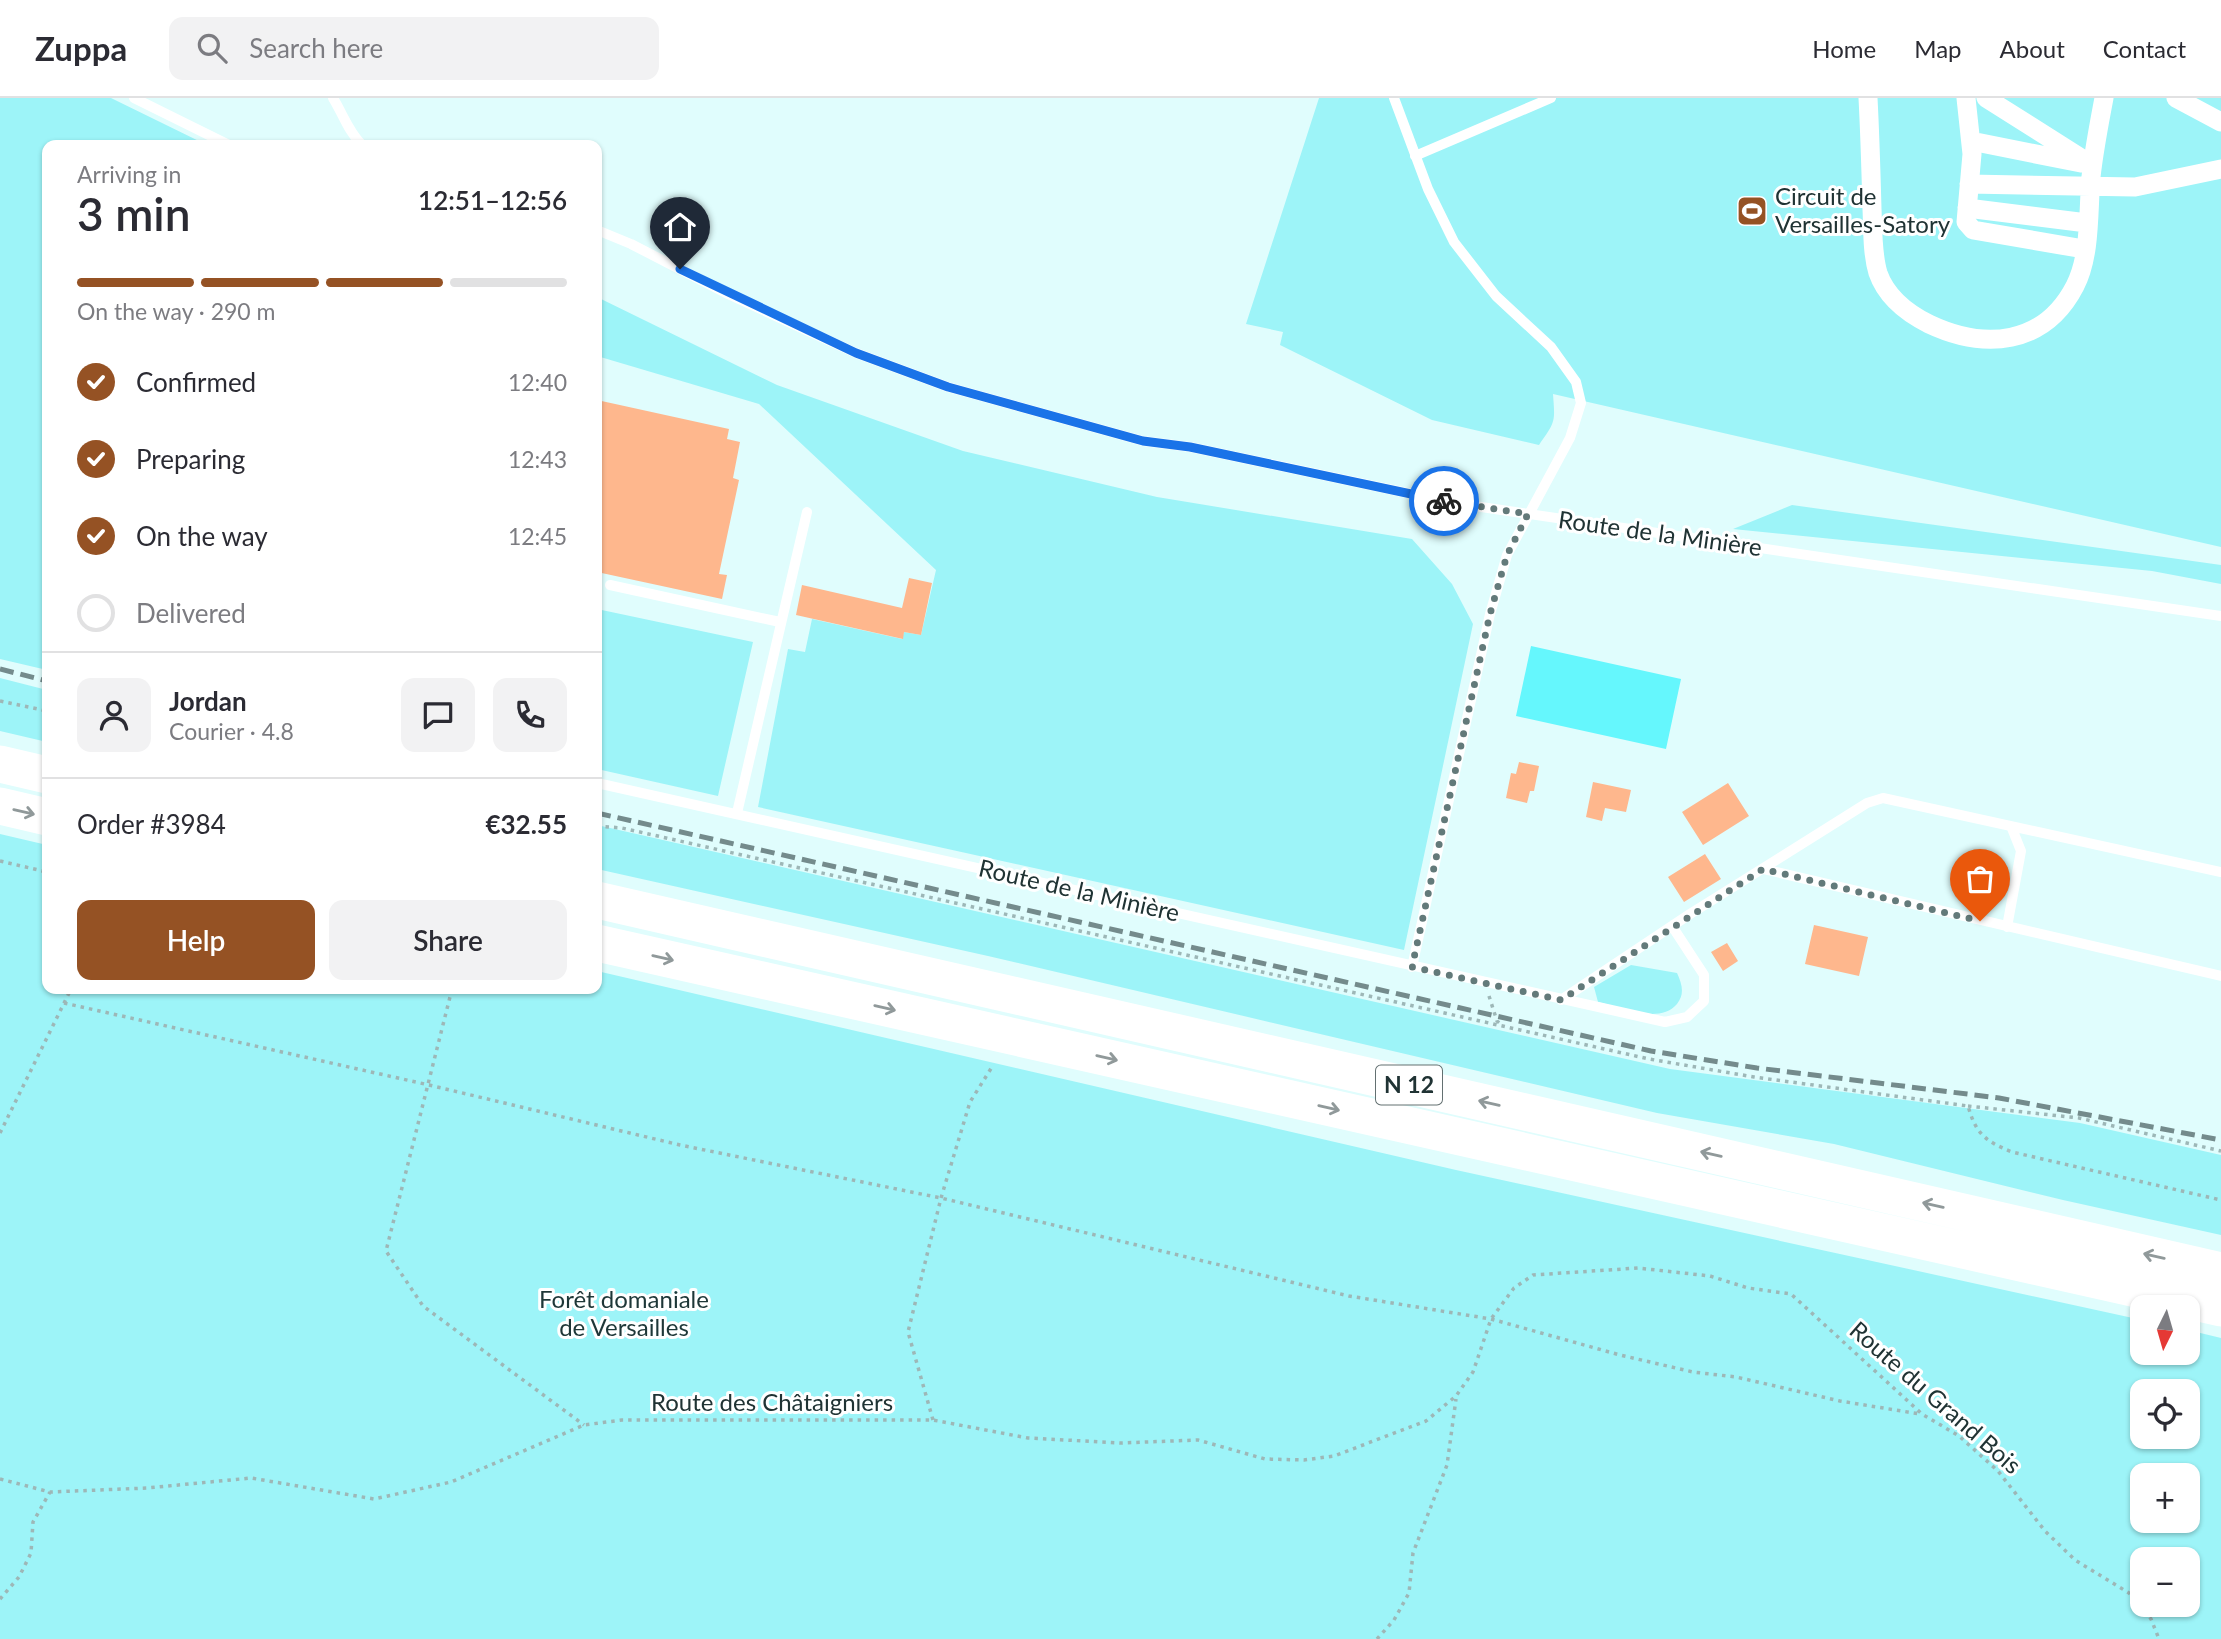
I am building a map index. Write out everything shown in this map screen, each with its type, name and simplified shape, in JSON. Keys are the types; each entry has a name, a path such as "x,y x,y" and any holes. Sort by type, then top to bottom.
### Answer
{"highway":[{"path":"0,764 42,774"},
{"path":"0,806 42,816"},
{"name":"N 12","path":"602,901 2221,1271"},
{"name":"N 12","path":"602,944 2221,1308"}],"street":[{"path":"1868,98 1873,243 1877,270 1890,295 1921,320 1961,337 1990,341 2019,336 2045,322 2060,307 2080,275 2092,165 2104,98"},
{"path":"1966,98 1971,141 1966,222 1973,230 2084,249"},
{"path":"1986,98 2092,165"},
{"path":"2176,98 2221,122"},
{"path":"1971,141 2092,165"},
{"path":"1969,184 2135,187 2221,169"},
{"path":"1968,208 2087,223"}],"lane":[{"path":"134,98 219,140"},
{"path":"333,98 351,134 357,140"},
{"path":"1394,98 1415,156 1454,242 1496,296 1551,347 1576,382 1581,403 1570,438 1507,555 1490,614 1412,967"},
{"path":"1415,156 1551,98"},
{"name":"Route de la Minière","path":"602,232 856,353 948,387 1143,441 1190,447 1454,503 2221,616"},
{"path":"737,814 807,512"},
{"path":"610,585 780,622"},
{"name":"Route de la Minière","path":"602,784 1665,1022 1687,1017 1704,1001 1704,975 1672,926"},
{"path":"1561,1000 1690,914 1867,803 1883,798 2221,872"},
{"path":"2007,927 2021,851 2011,826"},
{"path":"1763,869 2221,976"}],"path":[{"path":"0,701 42,710"},
{"path":"602,827 635,831 1505,1028 1696,1068 1968,1106 2079,1118 2221,1151"},
{"path":"0,861 42,871"},
{"path":"1489,984 1491,1007 1497,1021 1505,1028"},
{"path":"0,1133 68,994"},
{"path":"451,994 386,1251 423,1306 584,1425"},
{"path":"64,1003 680,1145 941,1198 1349,1296 1491,1319 1692,1372 1736,1377 1840,1401 1922,1415"},
{"path":"933,1420 908,1332 941,1198 970,1102 992,1067"},
{"path":"1968,1106 1973,1126 1990,1143 2012,1152 2221,1200"},
{"name":"Route du Grand Bois","path":"1491,1319 1514,1288 1533,1275 1638,1268 1710,1276 1748,1288 1791,1294 1922,1415 1959,1436 1998,1471 2045,1531 2075,1560 2129,1593 2151,1619 2159,1639"},
{"name":"Route des Châtaigniers","path":"0,1479 50,1492 147,1488 251,1478 374,1499 451,1482 584,1425 622,1420 933,1420 1028,1438 1121,1443 1198,1440 1265,1459 1304,1460 1334,1456 1426,1421 1456,1396 1473,1372 1491,1319"},
{"path":"1377,1639 1394,1620 1409,1594 1413,1553 1447,1465 1456,1396"},
{"path":"0,1599 19,1577 31,1553 33,1522 50,1492"}],"green space":[{"path":"0,98 111,98 197,140 42,140 42,669 0,659"},
{"name":"Circuit de Versailles-Satory","path":"1319,98 2221,98 2221,547 1553,394 1553,421 1539,445 1432,420 1280,345 1283,332 1246,324"},
{"path":"602,299 777,385 963,451 1157,497 1412,539 1452,584 1473,624 1404,950 758,807 788,649 805,652 812,619 902,639 904,632 921,635 936,570 759,404 602,357"},
{"path":"1792,505 2221,565 2221,584 2152,571 1733,529"},
{"path":"602,610 753,642 718,796 602,770"},
{"path":"0,678 42,689 42,741 0,731"},
{"path":"602,826 1670,1069 2080,1123 2221,1155 2221,1235 1834,1144 1657,1113 988,956 602,870"},
{"name":"Forêt domaniale de Versailles","path":"0,834 42,844 42,994 602,994 602,972 1456,1170 2130,1317 2130,1365 2200,1365 2200,1333 2221,1338 2221,1639 0,1639"},
{"path":"1631,965 1677,973 1682,989 1677,1004 1669,1010 1650,1014 1598,1002 1594,987"}],"shaded area":[{"path":"1531,646 1681,679 1666,749 1516,716"}],"building":[{"path":"602,401 729,429 727,439 740,442 733,478 739,480 719,574 727,575 722,599 602,573"},
{"path":"909,578 932,583 921,635 904,632 903,639 796,615 802,585 902,608"},
{"path":"1519,762 1539,766 1534,791 1530,791 1527,803 1506,798 1511,773 1516,774"},
{"path":"1593,782 1631,790 1626,812 1605,808 1602,821 1586,817"},
{"path":"1728,783 1749,816 1703,845 1682,812"},
{"path":"1705,854 1721,879 1684,902 1668,877"},
{"path":"1814,925 1868,937 1859,976 1805,964"},
{"path":"1727,943 1738,961 1723,971 1711,952"}],"railway":[{"path":"0,669 42,680"},
{"path":"602,814 1651,1051 1757,1068 1999,1098 2221,1140"}],"way so far":[{"path":"1444,501 1528,514 1507,555 1490,614 1412,967 1561,1000 1763,869 1980,921"}],"place":[{"name":"Circuit de Versailles-Satory","path":"1752,211"}],"route":[{"path":"680,269 856,353 948,387 1143,441 1190,447 1444,501"}]}
